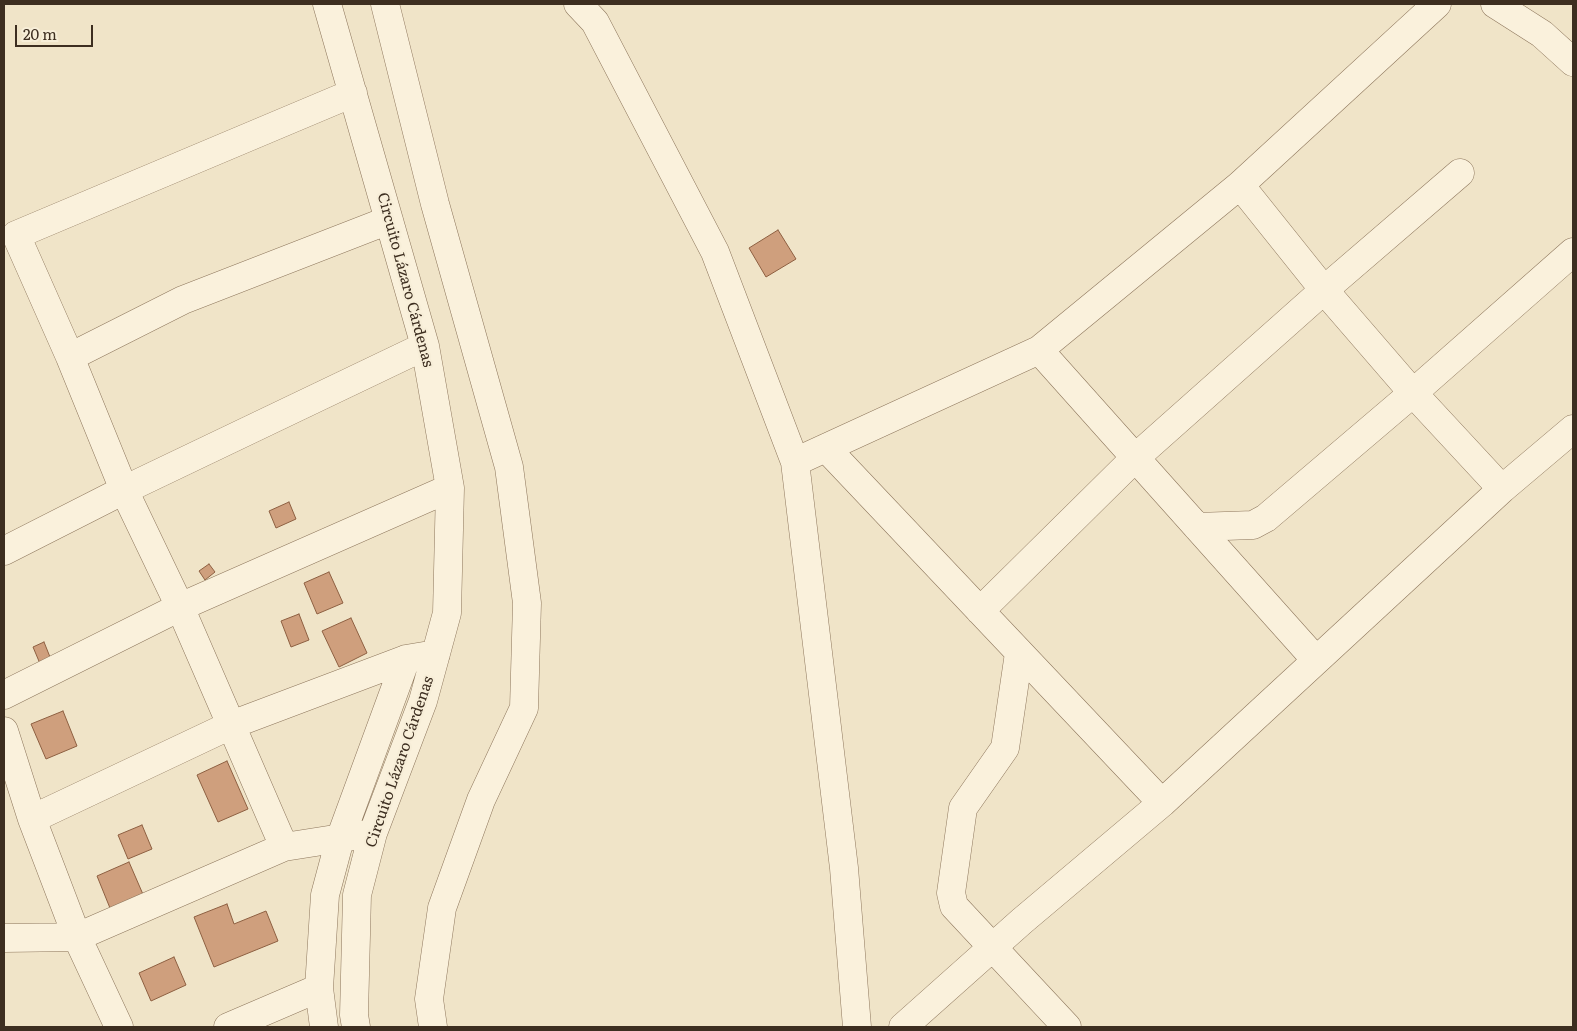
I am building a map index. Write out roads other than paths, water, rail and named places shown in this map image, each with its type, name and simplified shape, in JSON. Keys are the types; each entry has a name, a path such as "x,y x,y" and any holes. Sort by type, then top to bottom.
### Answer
{"street":[{"name":"Circuito Lázaro Cárdenas","path":"328,4 425,346 450,488 447,614 424,701 373,833 357,895 354,1015 356,1027"},
{"path":"385,4 435,204 509,467 527,603 524,708 481,800 442,908 429,999 433,1027"},
{"path":"578,4 595,22 715,252 795,462 844,868 857,1027"},
{"path":"795,462 1039,350 1240,185 1437,4"},
{"path":"1495,4 1542,34 1573,62"},
{"path":"284,847 180,607 124,490 70,357 16,235 353,93"},
{"path":"980,612 1135,458 1324,290 1460,173"},
{"path":"1240,185 1324,290 1413,393 1502,489"},
{"path":"70,357 183,300 389,220"},
{"path":"1197,528 1253,525 1266,518 1413,393 1573,252"},
{"path":"4,551 124,490 425,346"},
{"path":"1039,350 1316,660"},
{"path":"902,1027 1162,803 1502,489 1573,429"},
{"path":"826,448 1162,803"},
{"path":"4,695 180,607 450,488"},
{"path":"1020,653 1005,748 963,808 951,894 954,906 1066,1027"},
{"path":"32,819 231,725 406,658 436,654"},
{"path":"324,1027 319,988 325,896 340,838 406,658"},
{"path":"4,731 32,819 77,937 119,1027"},
{"path":"4,938 77,937 284,847 373,833"},
{"path":"228,1027 319,988"}]}
